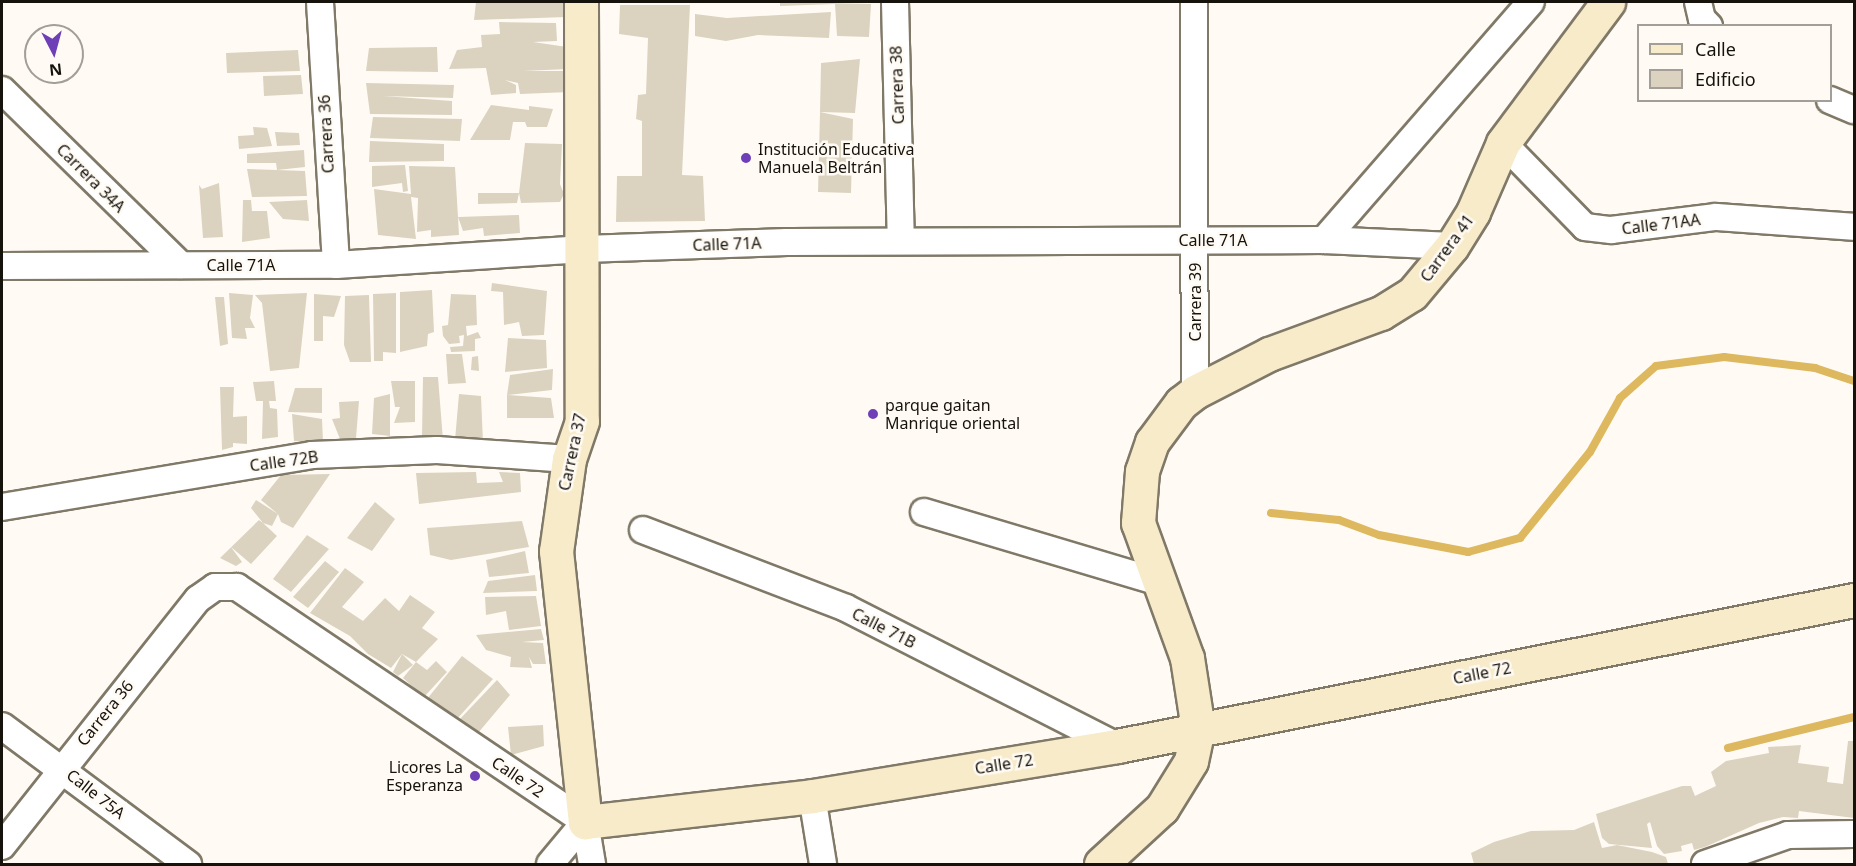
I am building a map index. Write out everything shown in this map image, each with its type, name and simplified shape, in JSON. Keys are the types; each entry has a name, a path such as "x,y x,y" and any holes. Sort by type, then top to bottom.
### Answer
{"street":[{"name":"Carrera 36","path":"320,2 336,266"},
{"name":"Carrera 37","path":"581,2 585,249 580,280 582,421 569,459 556,551 585,822 592,864"},
{"name":"Carrera 38","path":"895,2 902,241"},
{"name":"Carrera 39","path":"1194,2 1196,393"},
{"path":"1324,240 1531,2"},
{"name":"Carrera 41","path":"1196,393 1269,354 1389,309 1428,278 1452,246 1473,212 1503,143 1608,2"},
{"path":"1698,2 1702,19 1707,24"},
{"name":"Carrera 34A","path":"2,90 181,265"},
{"path":"1832,100 1854,110"},
{"name":"Calle 71AA","path":"1503,143 1585,227 1611,230 1716,217 1854,226"},
{"name":"Calle 71A","path":"2,266 336,266 585,249 902,241 1324,240 1452,246"},
{"path":"1101,864 1162,808 1191,760 1198,729 1187,658 1156,581 1138,523 1142,471 1160,429 1196,393"},
{"name":"Calle 72B","path":"2,507 312,455 437,450 569,459"},
{"path":"924,512 1156,581"},
{"name":"Calle 71B","path":"643,530 846,608 1117,746"},
{"name":"Carrera 36","path":"2,846 61,767 198,599 215,586"},
{"name":"Calle 72","path":"215,586 237,587 585,822 812,796 1117,746 1854,600"},
{"name":"Calle 75A","path":"2,726 61,767 188,864"},
{"path":"812,796 824,864"},
{"path":"550,864 585,822"},
{"path":"1705,864 1788,835 1854,834"}],"building":[{"path":"476,2 567,2 567,17 474,20"},
{"path":"780,2 871,4 869,37 837,36 835,4 780,6"},
{"path":"620,5 690,5 682,175 703,176 705,221 616,222 617,176 642,176 642,121 636,119 638,95 646,94 648,38 619,34"},
{"path":"831,12 829,38 758,35 726,41 695,36 695,14 727,18"},
{"path":"499,22 556,23 557,41 533,42 567,47 568,69 523,71 570,71 570,92 520,94 518,83 505,80 516,85 516,93 491,95 486,68 449,69 457,50 482,47 481,35 500,34"},
{"path":"437,47 438,72 366,71 369,48"},
{"path":"298,50 300,71 227,73 226,53"},
{"path":"860,59 855,113 820,112 821,63"},
{"path":"301,75 303,94 264,96 263,76"},
{"path":"366,83 454,85 453,98 383,96 452,101 452,115 370,114"},
{"path":"491,105 529,110 529,106 553,109 547,127 527,127 525,122 513,122 510,140 470,140"},
{"path":"820,112 853,119 851,193 818,192"},
{"path":"373,117 462,119 460,141 370,138"},
{"path":"253,127 267,128 272,146 239,149 238,136 254,135"},
{"path":"275,132 299,133 300,145 277,146"},
{"path":"370,141 444,144 444,161 369,162"},
{"path":"525,143 562,144 560,184 564,194 560,202 521,203 519,193"},
{"path":"304,150 305,167 277,170 276,163 247,163 247,154"},
{"path":"405,165 408,191 403,192 402,183 372,187 372,166"},
{"path":"409,166 455,167 459,235 431,237 431,230 417,232 418,198 411,197 416,239 378,235 374,189 411,194"},
{"path":"247,169 305,171 307,196 252,197"},
{"path":"219,183 223,237 203,238 199,185 202,189"},
{"path":"478,193 519,193 517,203 478,204"},
{"path":"243,200 251,200 252,211 267,211 270,238 242,242"},
{"path":"307,200 309,221 283,219 269,202"},
{"path":"519,215 520,233 484,236 483,228 463,231 458,217"},
{"path":"492,283 547,291 544,335 522,336 519,322 504,325 503,292 491,291"},
{"path":"432,290 434,332 428,334 427,346 400,352 400,292"},
{"path":"229,293 253,295 250,318 255,328 245,328 247,339 232,338"},
{"path":"307,293 299,368 270,371 262,303 255,295"},
{"path":"396,293 396,353 383,352 383,361 374,361 373,294"},
{"path":"314,294 341,296 334,317 323,316 323,341 314,341"},
{"path":"451,294 476,295 477,325 466,326 467,336 478,332 481,338 475,339 475,351 451,352 450,347 463,346 464,335 459,336 460,343 449,344 443,336 442,326 448,325"},
{"path":"369,295 371,362 350,362 344,345 345,296"},
{"path":"215,297 224,297 228,344 220,346"},
{"path":"508,338 546,340 547,368 505,372"},
{"path":"446,354 462,354 466,383 448,384"},
{"path":"478,356 479,371 471,370 472,357"},
{"path":"553,369 552,390 507,395 510,375"},
{"path":"423,377 438,377 443,440 422,436"},
{"path":"274,381 276,401 269,401 270,408 277,409 278,437 262,439 263,401 256,401 253,382"},
{"path":"391,381 415,381 415,422 394,423 400,407 395,407"},
{"path":"220,387 234,387 233,417 247,416 247,444 233,443 233,447 222,450"},
{"path":"295,388 322,388 322,413 288,412"},
{"path":"390,394 390,436 372,434 374,398"},
{"path":"459,394 481,396 483,443 455,440"},
{"path":"507,395 551,398 554,418 507,418"},
{"path":"359,401 356,438 340,439 332,419 340,418 339,402"},
{"path":"292,414 322,419 323,442 294,441"},
{"path":"476,472 477,483 503,482 499,472 520,473 521,492 419,504 416,473"},
{"path":"330,474 293,528 281,522 278,514 261,500 281,475"},
{"path":"256,500 278,514 272,526 263,523 251,508"},
{"path":"375,502 395,519 372,551 347,538"},
{"path":"259,520 277,536 251,564 231,547"},
{"path":"522,521 529,547 451,560 430,555 427,528"},
{"path":"307,535 329,549 291,592 273,579"},
{"path":"231,547 242,562 236,566 220,558"},
{"path":"525,551 529,573 489,577 486,560"},
{"path":"325,561 339,572 308,608 293,597"},
{"path":"345,568 364,582 342,607 363,621 385,598 399,611 410,595 435,612 422,628 438,639 416,662 402,654 391,668 368,654 350,636 310,613"},
{"path":"535,575 537,591 483,593 488,581"},
{"path":"536,596 541,626 509,630 506,611 486,615 485,597"},
{"path":"541,629 544,640 522,642 543,643 546,664 533,664 529,657 532,668 510,667 511,657 486,650 476,635"},
{"path":"402,654 413,665 398,676 393,672"},
{"path":"462,656 493,679 457,719 427,699"},
{"path":"436,661 447,672 424,697 403,678 416,662 427,670"},
{"path":"497,680 510,695 478,733 459,720"},
{"path":"543,725 544,746 511,755 508,727"},
{"path":"1848,741 1854,741 1854,818 1799,811 1798,818 1783,817 1759,823 1705,847 1694,850 1692,843 1681,846 1682,851 1664,854 1657,846 1650,822 1647,824 1652,848 1609,844 1602,838 1596,814 1682,786 1691,786 1695,796 1716,786 1711,772 1726,761 1769,753 1768,747 1801,745 1798,763 1829,767 1827,782 1843,784"},
{"path":"1594,822 1602,848 1617,845 1652,852 1666,857 1668,864 1474,864 1471,853 1494,842 1531,831 1574,830"}],"waterway":[{"path":"1271,513 1339,520 1379,535 1468,552 1520,538 1590,452 1620,398 1656,366 1724,357 1815,368 1854,381"},
{"path":"1728,748 1854,717"}],"place":[{"name":"Institución Educativa Manuela Beltrán","path":"746,158"},
{"name":"parque gaitan Manrique oriental","path":"873,414"},
{"name":"Licores La Esperanza","path":"475,776"}]}
